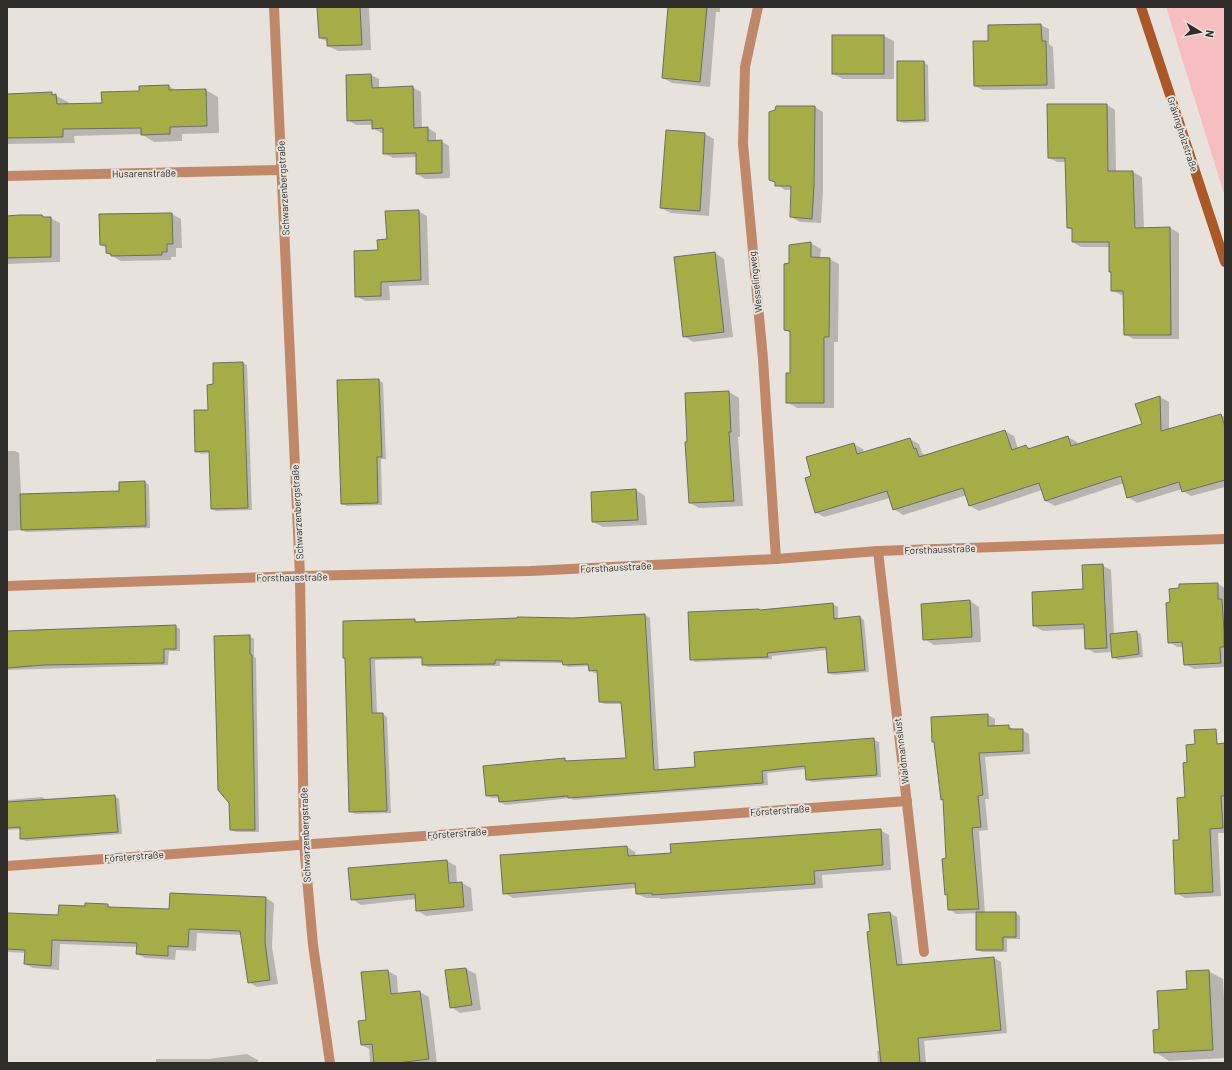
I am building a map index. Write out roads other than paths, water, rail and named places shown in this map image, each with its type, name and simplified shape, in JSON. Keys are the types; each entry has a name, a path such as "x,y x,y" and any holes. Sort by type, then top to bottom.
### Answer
{"main road":[{"name":"Grävingholzstraße","path":"1140,7 1225,262"}],"street":[{"name":"Schwarzenbergstraße","path":"274,7 300,576 304,844 313,945 330,1063"},
{"name":"Wesselingweg","path":"758,7 745,67 743,144 763,359 776,559"},
{"name":"Husarenstraße","path":"7,176 282,170"},
{"name":"Forsthausstraße","path":"7,586 300,576 530,572 776,559 878,551 1225,539"},
{"name":"Waidmannslust","path":"878,551 924,952"},
{"name":"Försterstraße","path":"7,866 907,801"}]}
